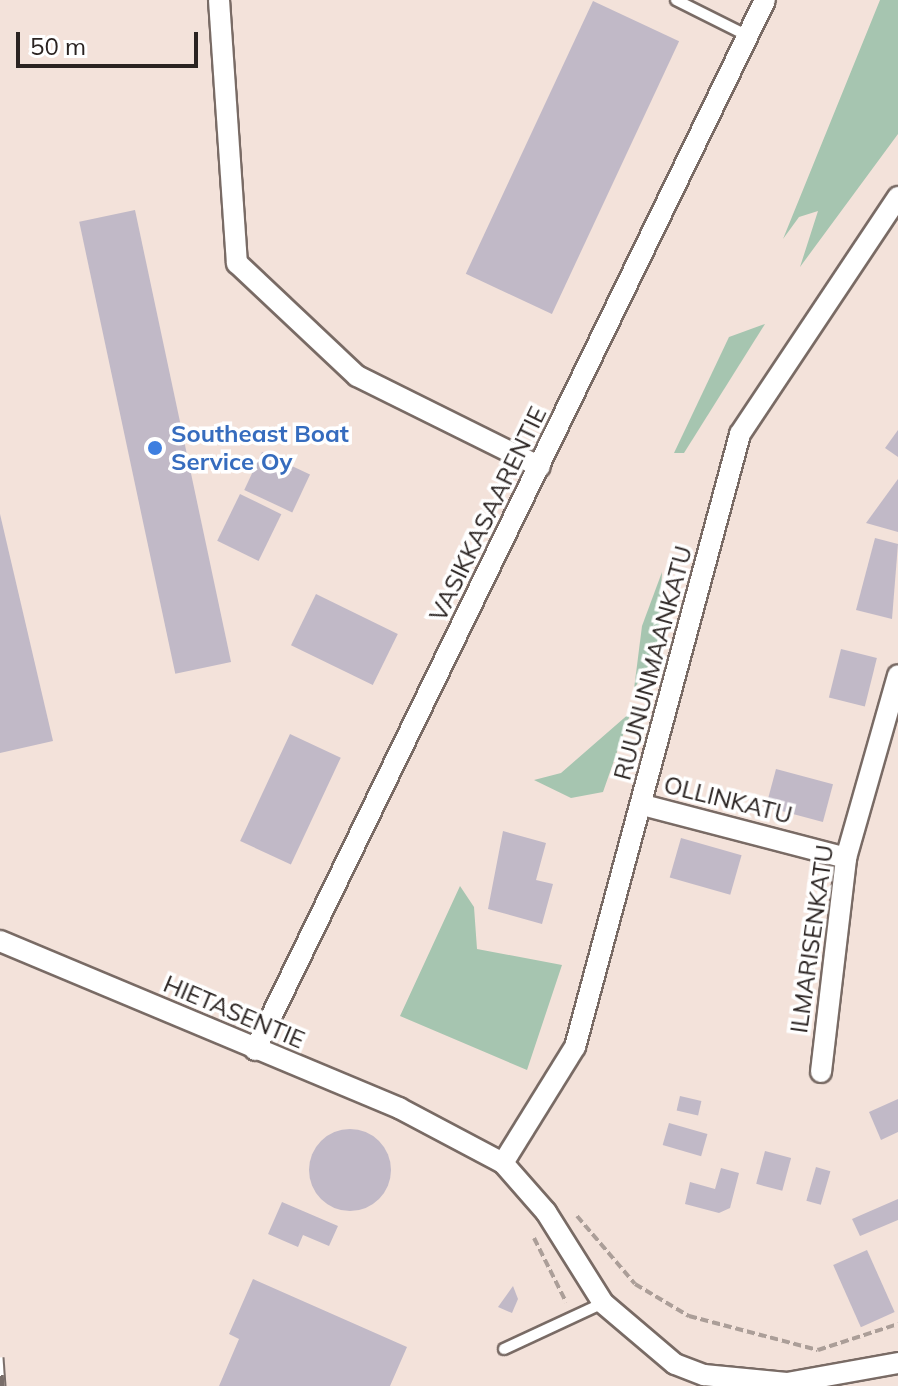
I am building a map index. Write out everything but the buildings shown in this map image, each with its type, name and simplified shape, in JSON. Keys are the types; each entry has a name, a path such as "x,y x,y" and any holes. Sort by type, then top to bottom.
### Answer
{"street":[{"path":"219,0 237,263 357,376 540,467"},
{"name":"VASIKKASAARENTIE","path":"255,1050 765,0"},
{"name":"RUUNUNMAANKATU","path":"503,1163 575,1047 643,805 740,434 898,197"},
{"name":"ILMARISENKATU","path":"821,1072 846,858 898,675"},
{"name":"OLLINKATU","path":"643,805 846,858"},
{"name":"HIETASENTIE","path":"0,941 449,1130 503,1163 546,1212 603,1303 636,1337 702,1380"},
{"path":"702,1380 787,1383 898,1363"}],"lane":[{"path":"676,0 748,36"},
{"path":"504,1349 603,1303"}],"path":[{"path":"573,1210 635,1284 689,1316 818,1350 898,1324"},
{"path":"527,1224 574,1317"}],"green space":[{"path":"880,0 898,0 898,134 800,267 818,211 799,217 783,239"},
{"path":"765,324 684,453 674,453 729,337"},
{"path":"662,572 658,651 634,689 642,626"},
{"path":"631,712 603,792 571,798 534,780 561,773"},
{"path":"460,886 474,907 477,949 562,965 527,1070 400,1016"}],"railway":[{"path":"0,1357 2,1386"}],"place":[{"name":"Southeast Boat Service Oy","path":"155,448"}]}
